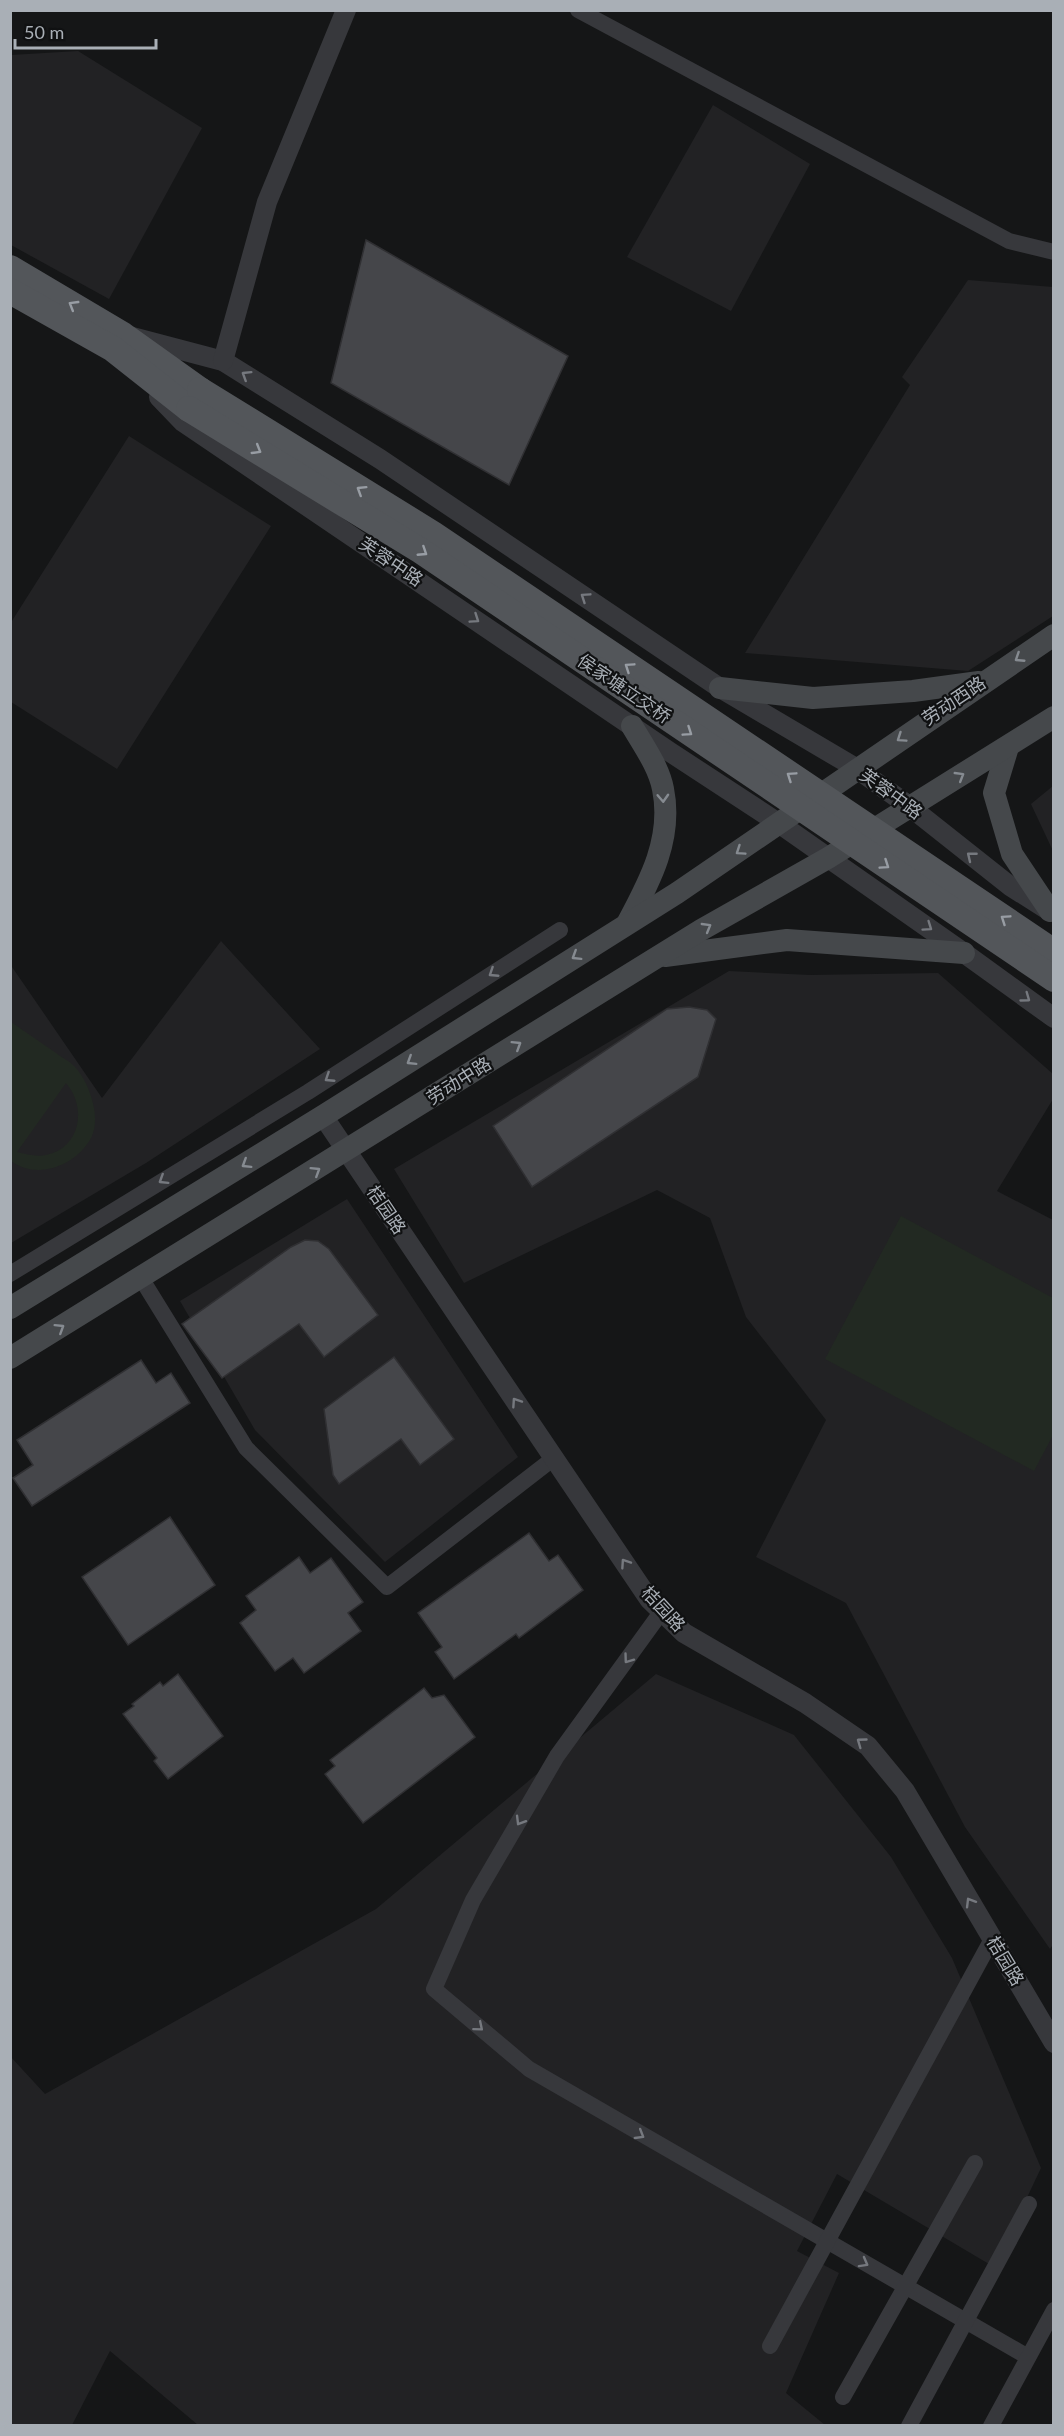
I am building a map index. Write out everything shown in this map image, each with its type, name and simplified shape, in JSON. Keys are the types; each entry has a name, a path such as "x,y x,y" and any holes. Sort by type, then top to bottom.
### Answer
{"main road":[{"name":"芙蓉中路","path":"10,268 118,342"},
{"name":"芙蓉中路","path":"10,291 118,342"},
{"path":"118,342 194,399"},
{"name":"侯家塘立交桥","path":"194,399 432,534 1053,952"},
{"name":"侯家塘立交桥","path":"194,399 1053,979"},
{"name":"劳动西路","path":"856,768 1053,635"},
{"path":"720,688 813,698 913,691 984,681"},
{"path":"909,806 1008,747 1053,717"},
{"path":"627,924 653,875 665,833 663,789 652,760 632,726"},
{"path":"1008,747 994,793 1012,854 1052,912"},
{"path":"10,1308 323,1116 627,924 780,824 856,768"},
{"name":"劳动中路","path":"10,1358 658,957 828,858 909,806"},
{"path":"658,957 787,940 964,953"}],"street":[{"path":"224,361 267,202 346,10"},
{"path":"578,10 1009,241 1053,252"},
{"name":"芙蓉中路","path":"118,342 224,361 380,459 720,688 856,768 909,806 1010,886 1052,912"},
{"name":"芙蓉中路","path":"118,342 183,422 828,858"},
{"path":"828,858 1053,1018"},
{"path":"10,1274 308,1092 560,930"},
{"name":"桔园路","path":"323,1116 649,1599 684,1633 805,1703 868,1746 905,1791 1053,2043"},
{"path":"141,1278 246,1448 387,1587 554,1458"},
{"path":"662,1611 557,1756 473,1900 434,1989 529,2069 1028,2357"},
{"path":"770,2346 992,1939"},
{"path":"843,2397 975,2163"},
{"path":"909,2426 964,2320 1029,2204"},
{"path":"991,2426 1053,2310"}],"shaded area":[{"path":"78,51 202,128 109,299 11,245 11,55"},
{"path":"713,105 810,164 731,311 627,257"},
{"path":"968,280 1053,287 1053,616 968,671 745,653 910,385 902,377"},
{"path":"129,436 271,526 117,769 11,702 10,624"},
{"path":"1053,786 1053,851 1031,804"},
{"path":"221,941 320,1049 146,1163 11,1243 10,964 102,1098"},
{"path":"729,971 810,975 938,973 1053,1074 1053,1099 997,1191 1053,1220 1054,1943 1050,1949 965,1827 846,1603 756,1557 826,1420 746,1317 710,1218 657,1190 464,1283 394,1169"},
{"path":"11,1022 75,1067 89,1090 95,1119 92,1136 86,1146 67,1162 45,1170 33,1170 11,1161","holes":["66,1083 77,1103 77,1125 67,1144 58,1151 46,1155 17,1152"]},
{"path":"347,1199 518,1457 385,1562 255,1430 180,1301"},
{"path":"901,1216 1053,1298 1053,1435 1034,1471 825,1359"},
{"path":"656,1674 794,1735 891,1857 952,1958 1041,2168 994,2267 837,2174 797,2251 839,2273 786,2393 825,2425 198,2425 110,2351 72,2425 11,2425 10,2056 45,2094 376,1909"}],"building":[{"path":"366,240 568,356 509,485 331,383"},
{"path":"689,1007 707,1010 716,1019 698,1077 532,1187 493,1126 667,1009"},
{"path":"305,1240 318,1241 329,1249 378,1315 324,1357 299,1324 222,1378 182,1324 291,1247"},
{"path":"394,1357 454,1439 420,1465 401,1439 339,1484 333,1475 324,1409"},
{"path":"141,1360 156,1383 171,1373 190,1403 32,1506 13,1478 33,1465 17,1440"},
{"path":"170,1517 215,1585 128,1645 82,1577"},
{"path":"529,1533 549,1561 558,1555 583,1590 519,1638 516,1634 454,1679 435,1652 442,1647 418,1613"},
{"path":"299,1557 310,1573 331,1558 363,1602 348,1613 361,1631 304,1673 293,1658 275,1671 240,1623 256,1610 246,1596"},
{"path":"178,1674 223,1736 168,1779 154,1761 157,1758 123,1714 160,1682 163,1686"},
{"path":"424,1688 432,1698 444,1695 475,1737 363,1823 325,1774 335,1766 330,1760"}]}
